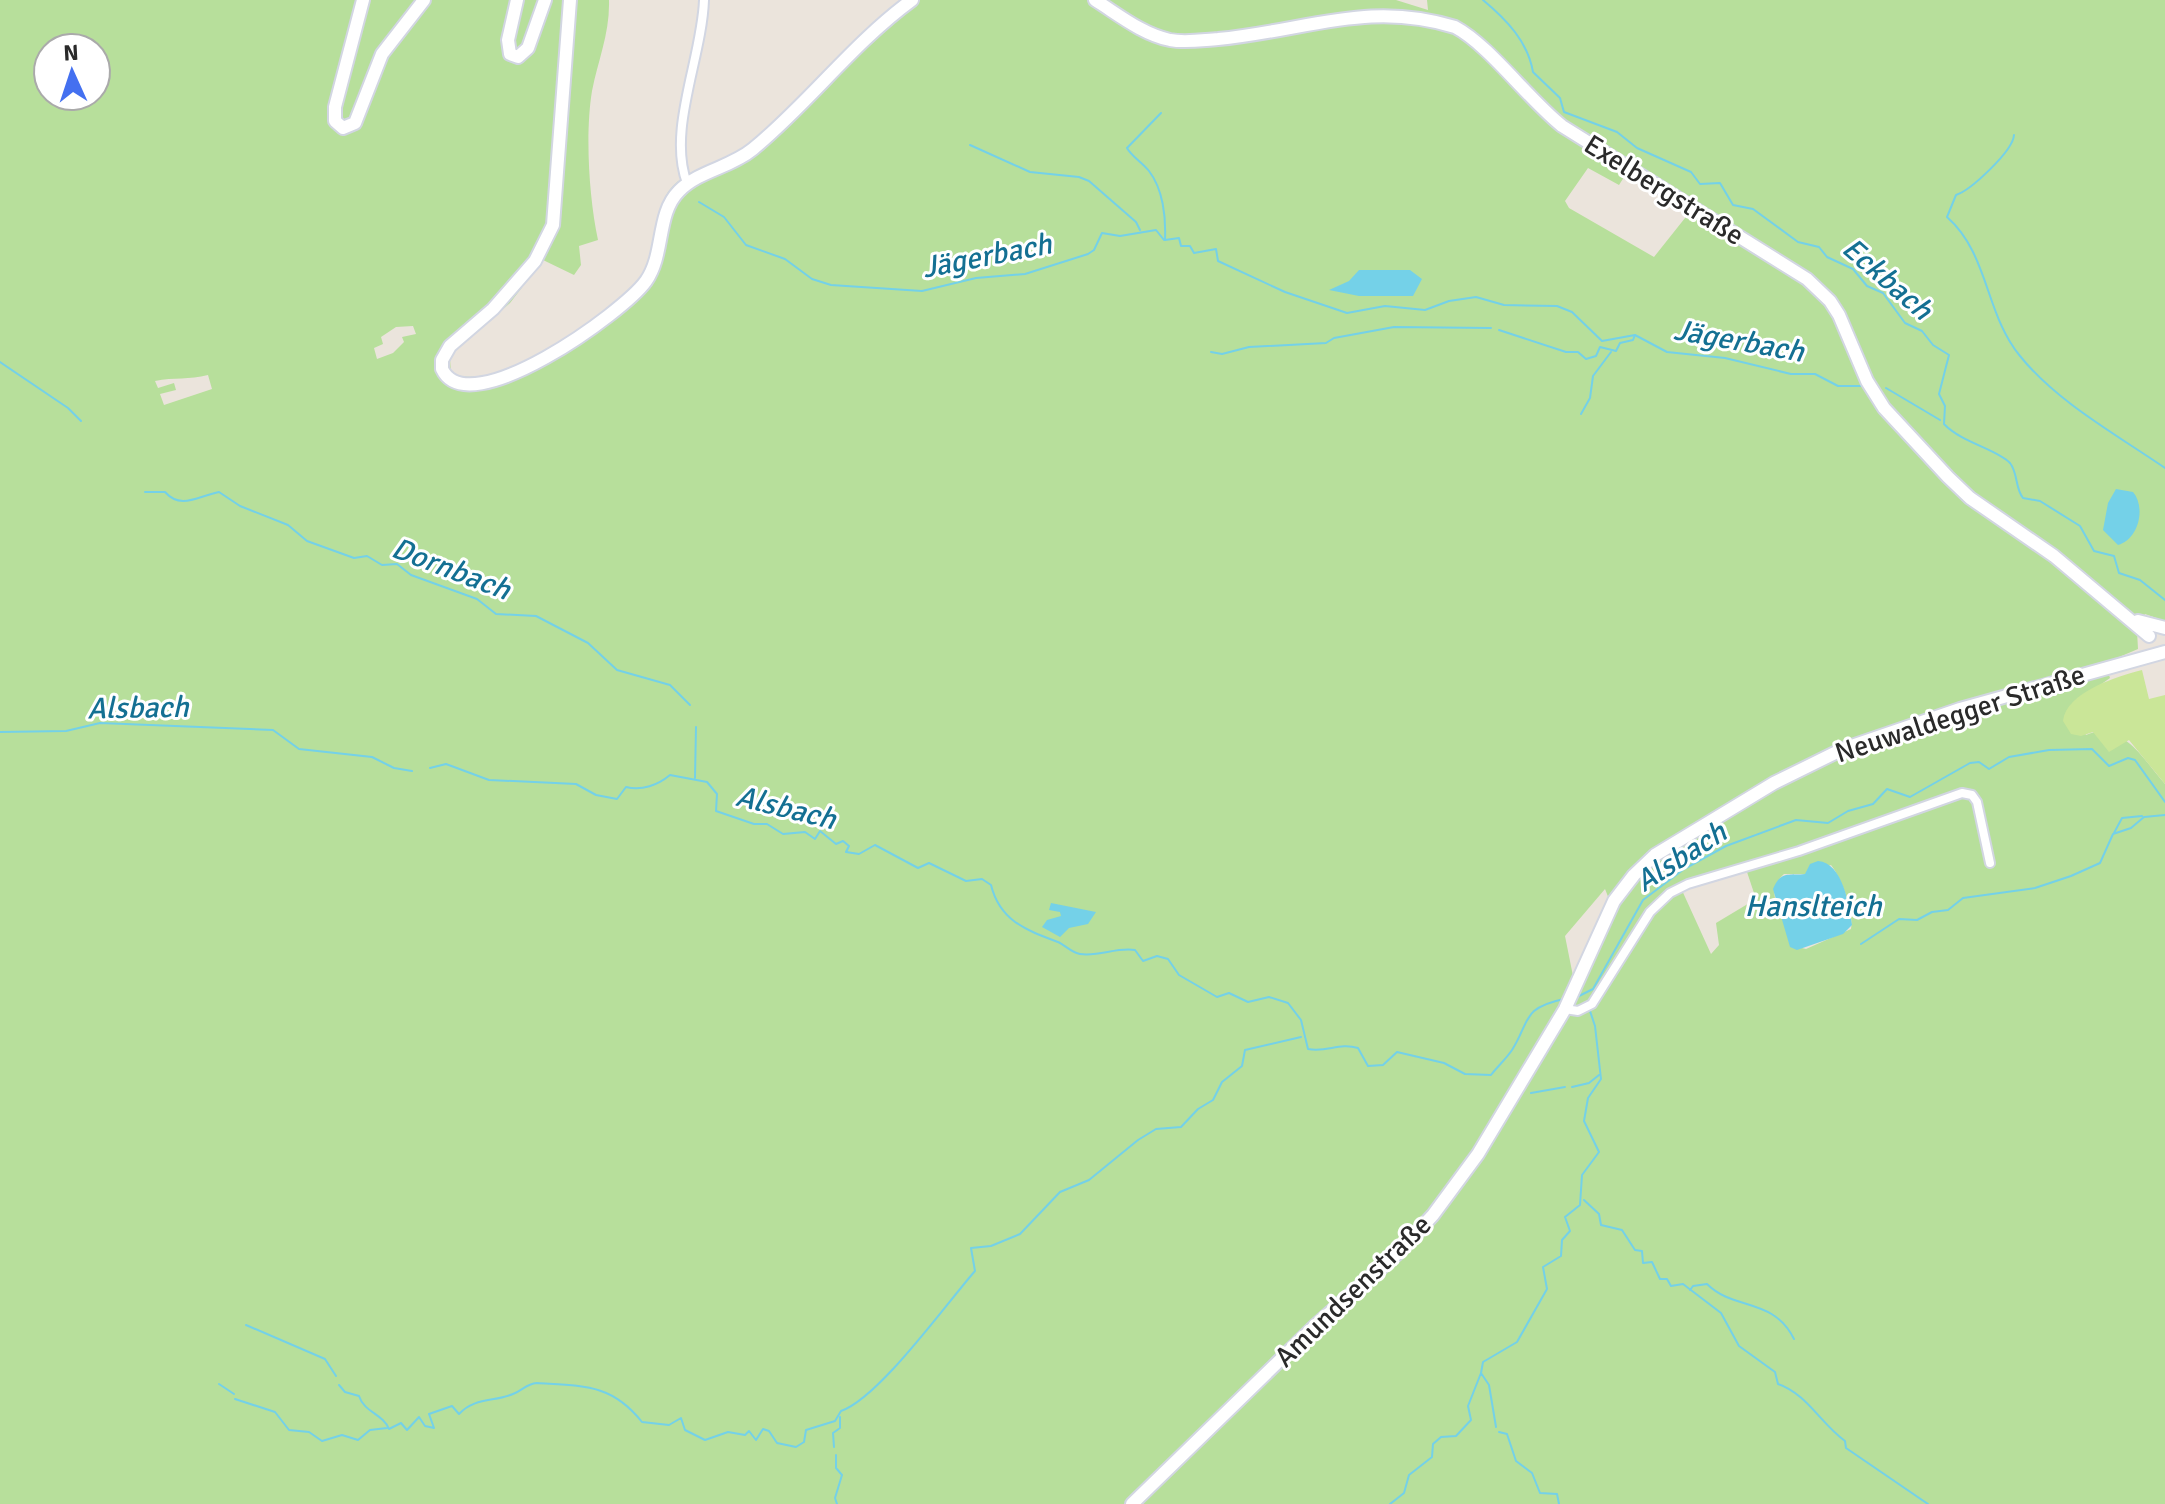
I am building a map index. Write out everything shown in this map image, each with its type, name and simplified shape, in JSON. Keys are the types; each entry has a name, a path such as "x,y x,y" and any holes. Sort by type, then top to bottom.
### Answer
{"main road":[{"path":"363,0 335,107 335,121 343,128 355,123 386,47 424,0"},
{"path":"517,0 507,44 510,54 518,57 528,48 545,0"},
{"path":"570,0 553,225 535,261 505,298 446,351 442,369 452,380 480,383 504,378 565,346 625,303 649,276 660,251 670,204 687,183 751,151 865,37 912,0"},
{"name":"Exelbergstraße","path":"1095,0 1147,33 1176,41 1251,35 1362,6 1403,10 1454,27 1472,39 1521,90 1562,126 1807,279 1824,293 1839,315 1870,387 1970,498 2035,542 2157,640"},
{"name":"Neuwaldegger Straße","path":"1566,1007 1602,922 1634,875 1663,849 1725,810 1860,742 2131,660 2157,640"},
{"name":"Amundsenstraße","path":"1132,1504 1316,1325 1422,1228 1468,1169 1566,1007"}],"street":[{"path":"687,183 682,169 681,133 696,67 704,0"},
{"path":"1566,1007 1588,1007 1650,912 1680,888 1799,851 1962,793 1972,795 1977,802 1990,863"}],"green space":[{"path":"0,0 609,0 608,24 592,91 588,146 598,240 579,246 581,265 574,275 543,260 510,303 455,351 450,359 451,373 472,377 528,361 558,346 613,307 647,270 662,203 674,185 692,172 749,145 763,134 848,47 905,0 1396,0 1428,10 1427,0 2165,0 2165,621 2145,614 2137,631 2138,649 2105,663 2110,678 2069,707 2086,735 2111,733 2122,738 2165,784 2165,1504 0,1504","holes":["1588,168 1619,185 1626,174 1689,213 1654,257 1569,208 1565,201","413,326 416,334 402,337 404,342 393,353 377,359 374,348 383,344 381,337 396,327","208,375 212,389 164,405 160,394 176,390 174,383 158,388 155,381","1744,863 1756,899 1716,923 1719,945 1711,954 1680,886","1831,865 1851,914 1851,929 1806,949 1790,945 1775,900 1777,882 1784,874 1806,874","1605,889 1609,899 1573,976 1565,936"]},
{"path":"2142,670 2149,699 2165,695 2165,784 2129,740 2109,752 2093,732 2081,736 2071,734 2063,721 2066,711 2083,694 2107,681"}],"water":[{"path":"1359,270 1410,270 1422,279 1413,296 1359,296 1329,290 1349,281"},
{"path":"2116,489 2133,492 2140,514 2131,536 2118,545 2103,530 2108,503"},
{"name":"Hanslteich","path":"1818,861 1827,864 1839,877 1847,896 1852,925 1843,934 1797,950 1790,947 1773,889 1782,876 1805,874 1810,864"},
{"path":"1051,903 1096,912 1088,924 1069,928 1060,937 1042,927 1047,920 1061,916 1060,912 1049,910"}],"waterway":[{"name":"Eckbach","path":"1483,0 1515,32 1533,72 1560,98 1564,112 1617,132 1637,148 1691,172 1700,184 1720,183 1733,205 1753,209 1798,242 1819,247 1827,257 1853,269 1867,286 1883,293 1905,323 1922,331 1933,345 1949,355 1939,394 1945,406 1944,424 1951,431 2004,458 2013,467 2023,498 2040,501 2080,526 2094,551 2114,556 2119,573 2140,580 2165,600"},
{"path":"1161,113 1127,148 1149,171 1158,186 1164,213 1165,239"},
{"path":"2014,135 2007,150 1990,169 1956,195 1947,217 1971,248 2000,322 2020,356 2069,403 2165,468"},
{"path":"970,145 1030,172 1079,177 1089,181 1136,222 1140,230"},
{"name":"Jägerbach","path":"699,202 724,217 746,245 785,259 812,279 831,285 922,291 976,278 1025,274 1088,254 1094,250 1102,233 1120,236 1156,230 1164,240"},
{"name":"Jägerbach","path":"1165,240 1179,238 1181,246 1190,246 1194,253 1216,249 1218,261 1285,292 1347,313 1385,306 1425,310 1449,301 1476,297 1504,305 1557,306 1572,312 1602,341 1635,335 1667,352 1725,358 1791,374 1815,374 1838,386 1860,386"},
{"path":"1211,352 1222,354 1249,347 1326,343 1334,338 1394,327 1491,328"},
{"path":"1499,330 1566,352 1578,352 1586,359 1596,356 1600,347 1616,351 1620,343 1633,340 1635,335"},
{"path":"1581,414 1590,398 1593,376 1611,352"},
{"name":"Dornbach","path":"0,362 68,408 81,421"},
{"name":"Jägerbach","path":"1886,388 1940,420"},
{"name":"Dornbach","path":"145,492 165,492 184,501 219,492 240,506 288,525 307,541 354,558 367,556 382,565 397,564 411,575 477,599 496,614 536,616 588,643 617,670 670,685 690,705"},
{"name":"Alsbach","path":"0,732 66,731 100,723 273,730 299,749 372,757 394,768 412,771"},
{"name":"Dornbach","path":"695,778 696,727"},
{"name":"Alsbach","path":"1575,998 1593,989 1643,900 1684,869 1726,846 1796,820 1828,823 1848,811 1873,804 1887,789 1910,797 1970,763 1979,762 1989,769 2009,757 2049,750 2092,749 2109,766 2128,758 2135,760 2165,802"},
{"name":"Alsbach","path":"430,768 446,764 489,780 576,784 596,795 617,799 626,787 650,786 670,775 707,782 717,794 716,811 754,824 767,824 783,834 805,832 815,839 820,831 836,844 843,841 849,846 846,852 859,854 875,845 918,868 929,863 966,881 982,879 991,885 1008,916 1077,953 1087,955 1135,950 1143,961 1157,956 1168,959 1179,975 1217,997 1229,993 1248,1002 1269,997 1288,1003 1301,1020 1308,1049 1358,1048 1368,1066 1383,1065 1397,1052 1444,1063 1465,1074 1491,1075 1512,1050 1533,1012 1564,999"},
{"path":"1861,944 1899,919 1917,920 1932,912 1948,910 1963,898 2035,888 2071,876 2100,863 2113,834 2131,828 2144,817 2165,815"},
{"path":"2114,833 2122,818 2142,816"},
{"path":"1496,1427 1489,1385 1481,1373 1483,1362 1517,1342 1547,1289 1543,1267 1561,1256 1562,1240 1570,1231 1565,1217 1580,1205 1582,1175 1599,1152 1584,1121 1588,1098 1601,1079 1595,1026 1589,1008"},
{"path":"339,1385 345,1392 359,1396 389,1429 401,1423 407,1430 419,1417 425,1426 434,1428 429,1414 452,1406 459,1414 472,1405 537,1383 596,1389 620,1400 642,1422 669,1425 681,1418 685,1430 705,1440 728,1432 745,1435 749,1431 756,1440 763,1429 769,1431 777,1443 796,1447 804,1442 806,1430 835,1421 841,1411 856,1403 892,1370 975,1271 971,1248 991,1246 1020,1234 1060,1192 1089,1180 1138,1140 1156,1129 1181,1127 1198,1109 1213,1100 1222,1082 1242,1066 1245,1050 1301,1037"},
{"path":"1572,1087 1589,1083 1599,1075"},
{"path":"1531,1093 1565,1087"},
{"path":"1584,1200 1599,1214 1601,1225 1622,1230 1635,1250 1642,1251 1643,1263 1652,1262 1660,1279 1667,1279 1671,1286 1683,1284 1721,1313 1739,1346 1775,1372 1778,1384 1806,1402 1845,1441 1846,1448 1928,1504"},
{"path":"1690,1290 1693,1286 1707,1284 1729,1298 1764,1310 1775,1316 1794,1339"},
{"path":"246,1325 325,1359 336,1376"},
{"path":"1390,1504 1404,1493 1409,1475 1432,1457 1433,1444 1441,1437 1456,1436 1471,1420 1468,1406 1481,1373"},
{"path":"219,1384 234,1394"},
{"path":"235,1399 275,1412 289,1430 309,1432 322,1441 342,1435 358,1440 370,1430 387,1428"},
{"path":"834,1447 833,1433 840,1428 840,1417"},
{"path":"1499,1432 1507,1434 1516,1461 1532,1473 1540,1493 1557,1494 1559,1504"},
{"path":"836,1455 836,1468 842,1475 835,1498 837,1504"}]}
